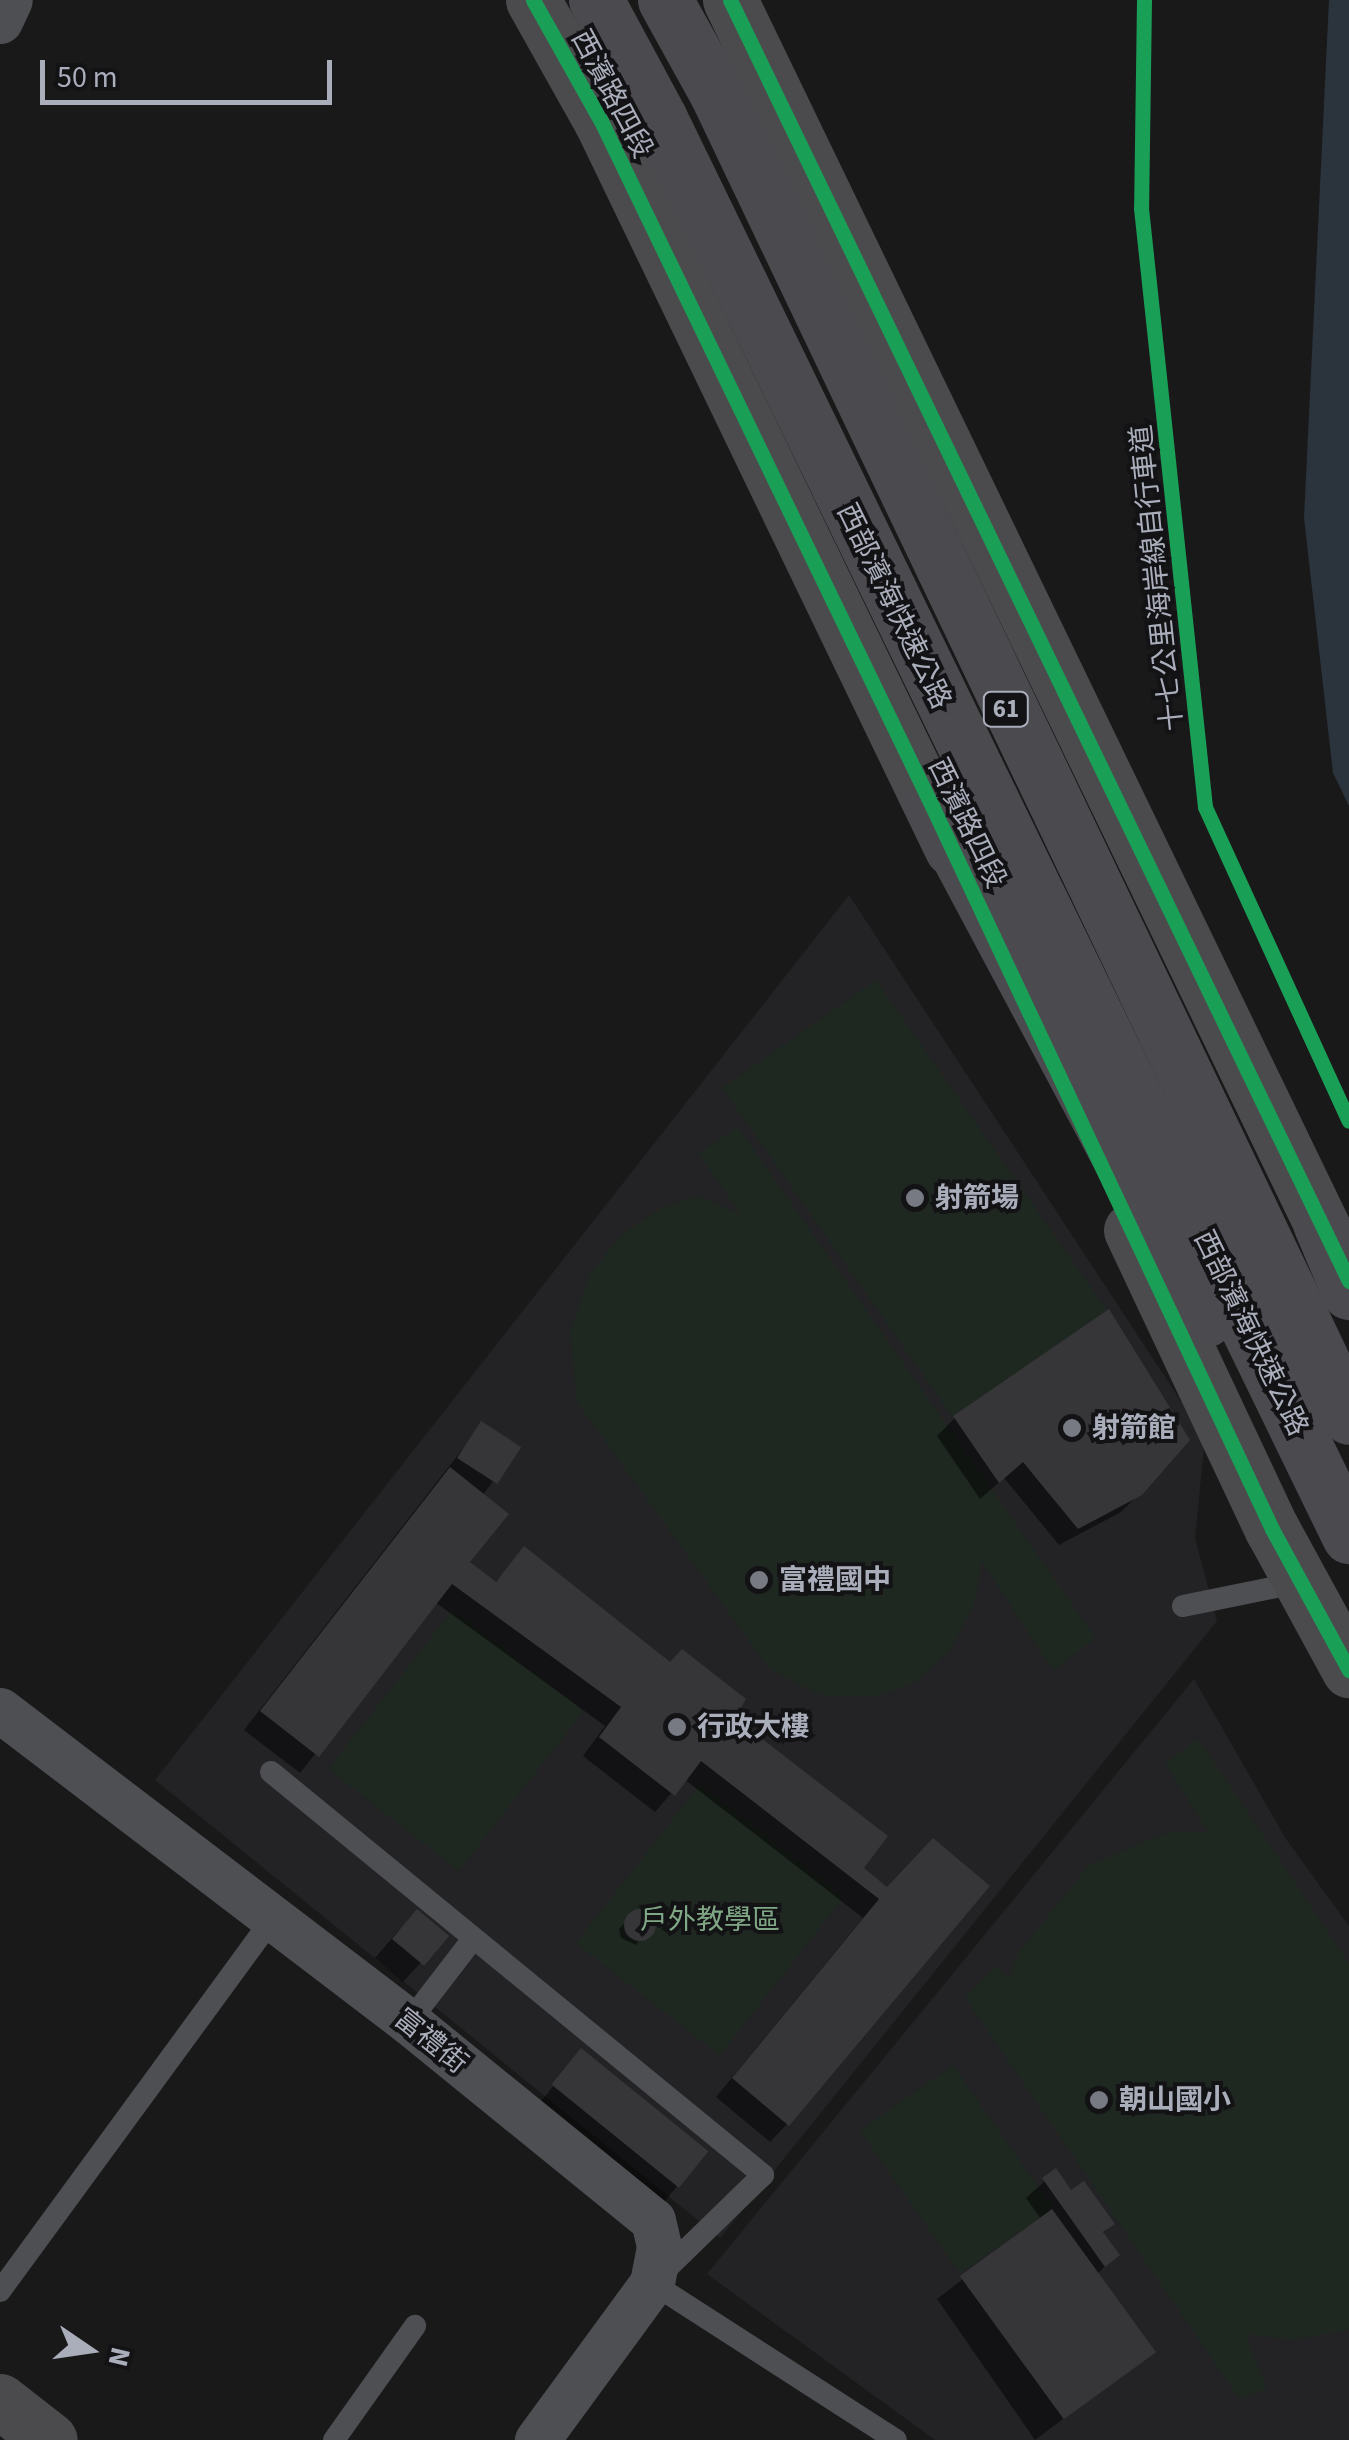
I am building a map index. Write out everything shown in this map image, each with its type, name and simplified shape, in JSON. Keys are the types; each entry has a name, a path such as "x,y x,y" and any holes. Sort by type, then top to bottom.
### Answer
{"highway":[{"name":"西部濱海快速公路","path":"596,0 660,120 1349,1536"},
{"name":"西部濱海快速公路","path":"664,0 717,94 1349,1417"},
{"path":"932,806 1260,1422 1349,1557"},
{"path":"1320,1223 1349,1292"}],"main road":[{"name":"西濱路四段","path":"533,0 601,121 1301,1582 1349,1670"},
{"name":"61","path":"730,0 1349,1281"},
{"path":"0,2401 50,2440"}],"street":[{"path":"0,20 10,0"},
{"name":"富禮街","path":"0,1710 409,2022 653,2220 658,2247 652,2283"},
{"path":"537,2440 652,2283"}],"lane":[{"path":"1182,1606 1301,1582"},
{"path":"271,1772 763,2175 652,2283 896,2440"},
{"path":"0,2291 273,1918"},
{"path":"409,2022 473,1939"},
{"path":"334,2440 415,2326"}],"shaded area":[{"path":"1329,0 1349,0 1349,806 1333,773 1304,518"},
{"name":"富禮國中","path":"849,895 1205,1438 1195,1538 1217,1621 720,2238 155,1780"},
{"name":"朝山國小","path":"1194,1679 1286,1839 1349,1926 1349,2440 935,2440 707,2274"}],"green space":[{"name":"射箭場","path":"876,980 1107,1310 953,1418 722,1088"},
{"path":"738,1127 1096,1638 1053,1671 982,1562 974,1606 949,1652 917,1681 878,1697 819,1695 769,1669 577,1402 570,1332 589,1275 621,1235 661,1208 699,1196 740,1214 698,1153"},
{"path":"453,1609 584,1711 459,1871 328,1769"},
{"path":"1198,1738 1349,1963 1349,2330 1293,2340 1245,2334 1267,2388 1240,2400 965,1998 997,1966 1009,1979 1018,1953 1089,1865 1170,1831 1209,1833 1165,1764"},
{"name":"戶外教學區","path":"700,1784 844,1897 720,2056 576,1943"},
{"path":"953,2065 1053,2208 960,2274 860,2130"}],"building":[{"name":"射箭館","path":"1109,1309 1190,1440 1142,1495 1078,1529 1023,1462 999,1483 953,1416"},
{"path":"481,1421 521,1447 497,1484 457,1458"},
{"path":"450,1467 509,1514 470,1562 496,1582 524,1546 670,1662 682,1649 746,1699 735,1718 888,1836 864,1868 887,1887 933,1838 990,1886 789,2126 732,2078 879,1899 701,1761 675,1796 599,1737 621,1707 452,1584 319,1757 260,1711"},
{"path":"417,1909 449,1936 424,1966 392,1939"},
{"path":"640,1909 651,1914 656,1925 651,1936 640,1941 629,1936 624,1925 629,1914"},
{"path":"581,2048 708,2151 679,2188 551,2085"},
{"path":"1056,2168 1071,2190 1084,2181 1115,2224 1103,2232 1120,2255 1105,2267 1042,2178"},
{"path":"1052,2209 1156,2352 1064,2419 960,2276"}],"cycle path":[{"path":"533,0 601,121 932,806 1272,1529 1349,1670"},
{"path":"730,0 1349,1281"},
{"name":"十七公里海岸線自行車道","path":"1144,0 1141,208 1205,807 1349,1121"}],"place":[{"name":"射箭場","path":"915,1198"},
{"name":"射箭館","path":"1072,1428"},
{"name":"富禮國中","path":"759,1580"},
{"name":"行政大樓","path":"677,1727"},
{"name":"朝山國小","path":"1099,2100"}]}
